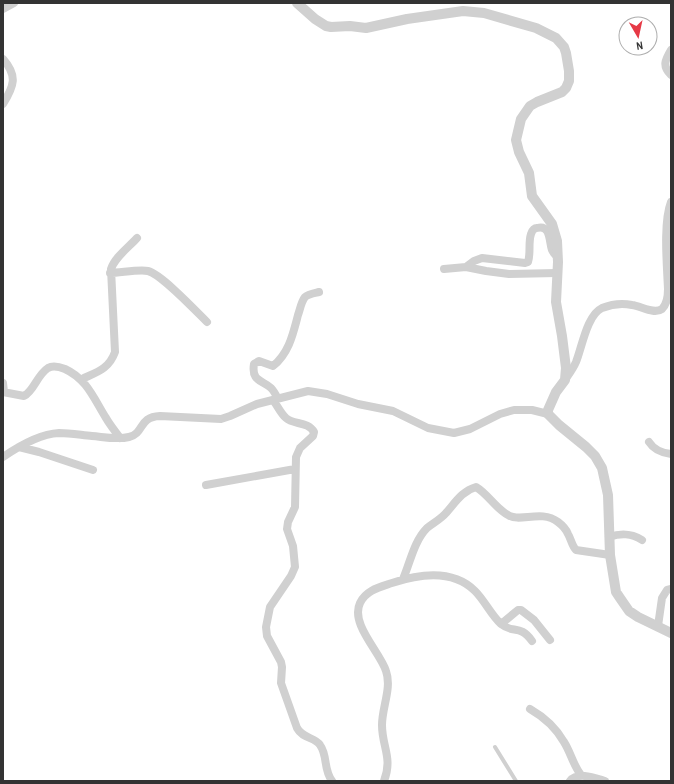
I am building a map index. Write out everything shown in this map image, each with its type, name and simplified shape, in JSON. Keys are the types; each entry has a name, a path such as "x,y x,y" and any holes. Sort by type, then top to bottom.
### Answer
{"street":[{"path":"3,9 14,3"},
{"path":"297,3 309,15 326,26 366,28 407,19 463,11 484,13 531,26 556,38 560,42 566,53 568,66 569,81 566,88 562,92 530,106 521,119 516,140 519,152 529,173 532,196 552,224 557,241 558,258 556,302 565,354 565,380"},
{"path":"671,50 665,66 666,70 671,76"},
{"path":"3,59 11,70 13,77 12,90 3,104"},
{"path":"548,414 549,405 574,365 595,312 606,306 618,304 632,305 654,311 660,310 664,306 668,289 668,213 671,202"},
{"path":"466,267 474,261 482,258 524,263 528,262 530,236 533,230 537,228 543,228 549,234 552,251 558,258"},
{"path":"82,379 104,368 112,361 115,352 110,273 113,265 137,238"},
{"path":"444,269 466,267 509,274 557,273"},
{"path":"110,273 140,270 154,273 182,297 207,322"},
{"path":"319,292 304,298 300,306 289,345 279,361 273,366 259,361 255,362 253,365 254,374 257,379 272,389 286,419 314,430 312,436 297,452 294,507 287,529 294,551 295,567 291,576 270,607 266,629 273,648 281,662 281,683 297,728 302,734 320,744 324,756 325,767 332,781"},
{"path":"3,383 3,392 21,396 26,395 39,376 51,366 61,367 82,379 105,417 120,438"},
{"path":"3,457 40,437 60,433 120,438 136,434 151,416 221,419 257,404 308,391 358,404 393,411 428,428 454,433 470,429 500,414 514,410 532,410 548,414 586,447 595,456 602,468 608,495 610,555 616,592 630,611 638,618 671,633"},
{"path":"649,442 652,448 671,454"},
{"path":"19,448 39,452 93,470"},
{"path":"206,485 295,469"},
{"path":"403,579 410,559 422,534 442,517 462,495 471,488 476,487 484,491 508,516 515,518 538,516 557,521 568,532 576,550 610,555"},
{"path":"609,537 625,534 642,540"},
{"path":"384,781 388,769 388,762 382,724 388,676 383,663 365,634 359,618 358,611 360,604 366,594 376,588 403,579 424,575 449,576 466,584 475,591 501,624 510,629 522,631 532,641"},
{"path":"658,626 662,598 667,590 671,589"},
{"path":"501,624 518,610 521,610 534,620 550,640"},
{"path":"530,709 545,718 560,736 581,776"},
{"path":"570,781 576,776 605,781"}],"lane":[{"path":"495,747 516,781"}]}
